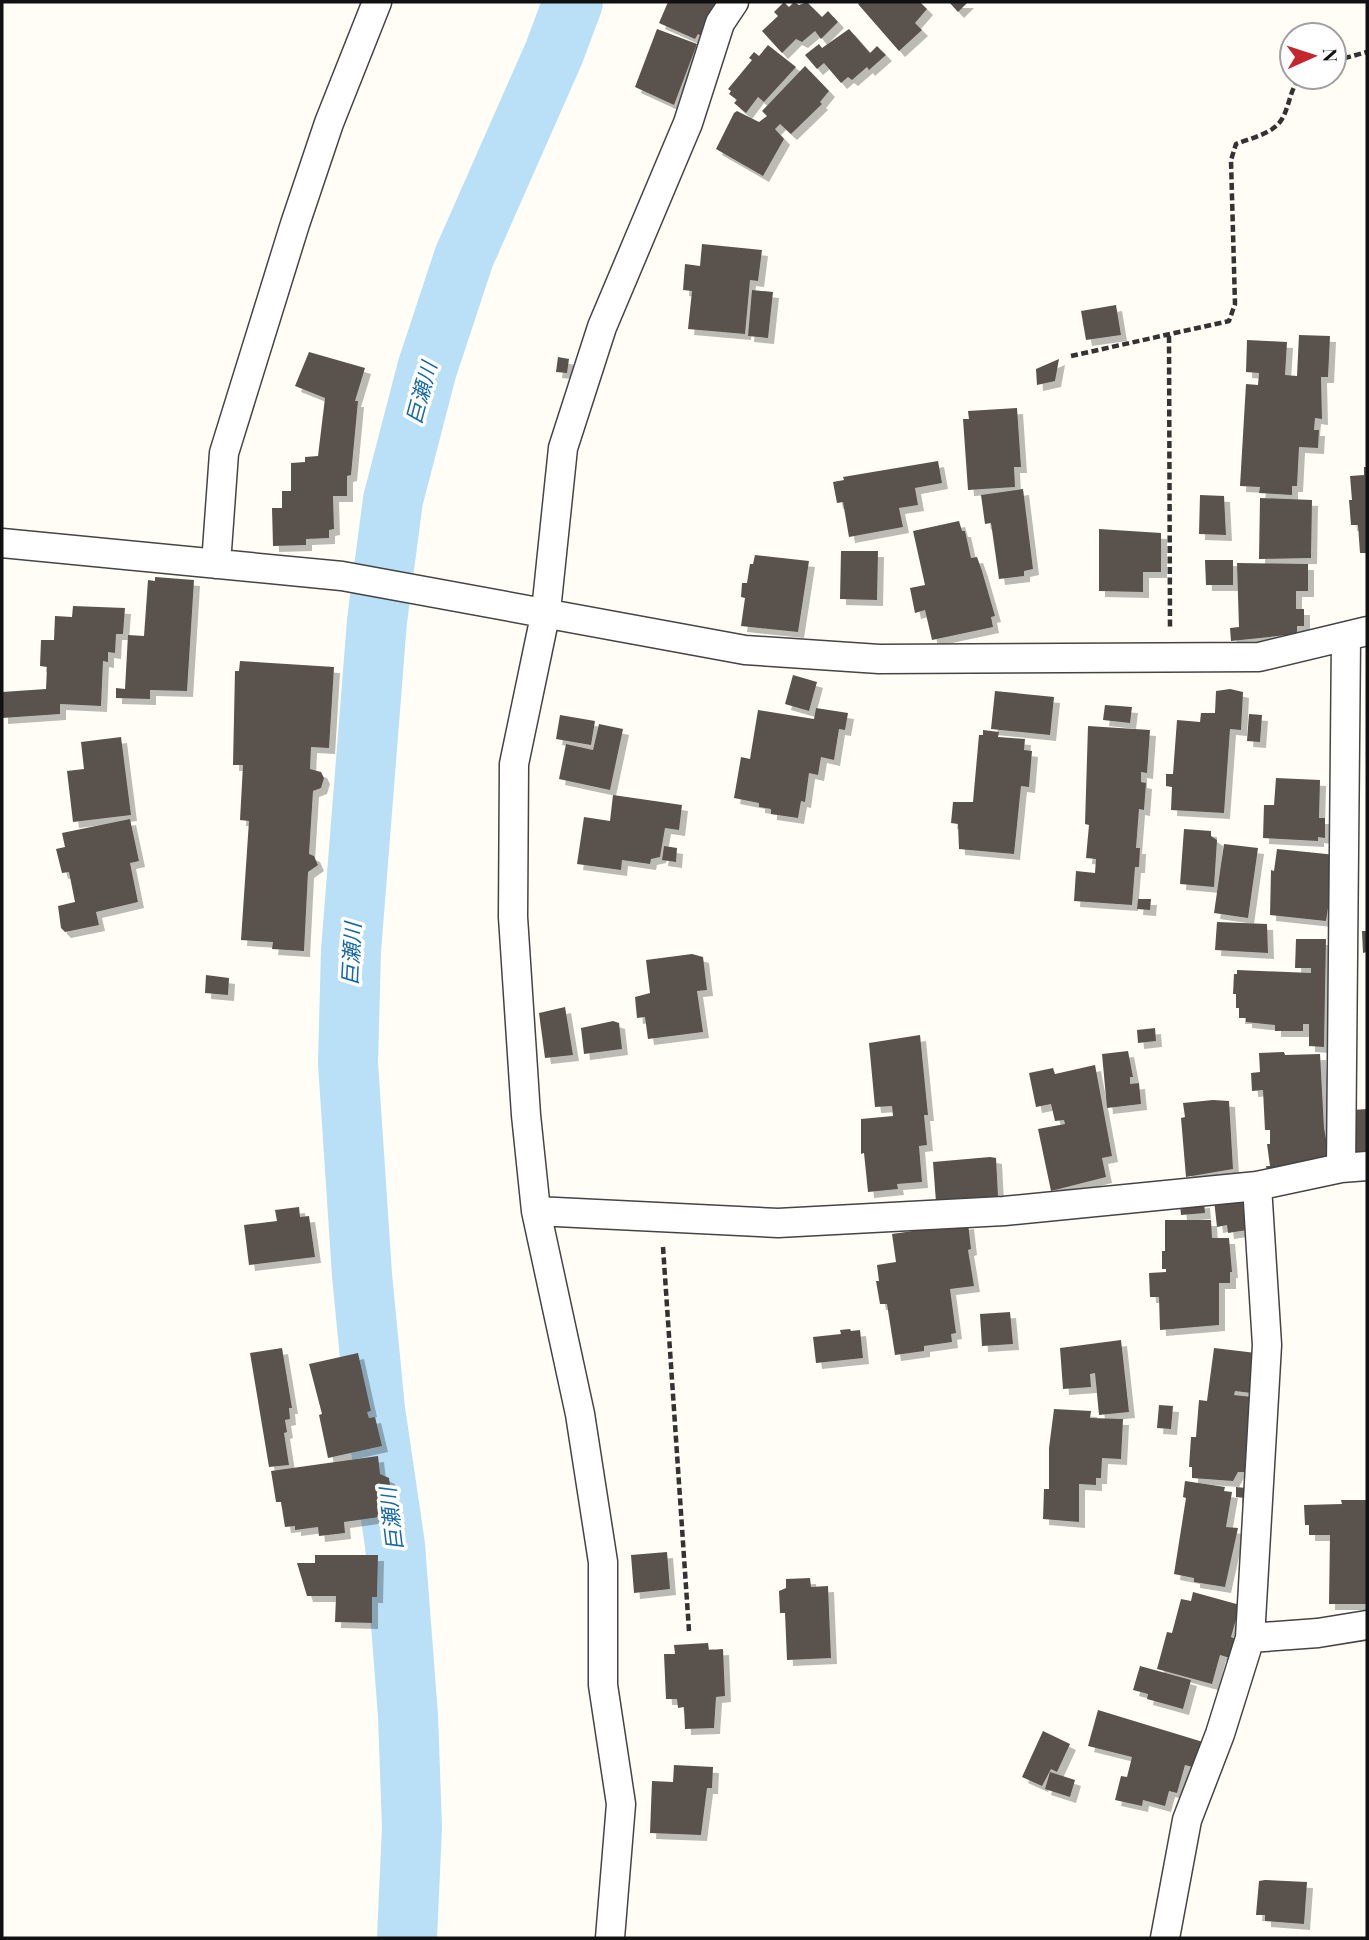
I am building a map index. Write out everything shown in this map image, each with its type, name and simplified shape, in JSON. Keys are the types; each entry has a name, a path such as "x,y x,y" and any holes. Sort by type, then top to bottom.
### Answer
{"street":[{"path":"216,564 224,453 329,123 377,2"},
{"path":"610,1938 621,1804 604,1685 603,1562 580,1414 536,1211 526,1115 513,917 514,764 546,611 563,448 602,327 688,123 720,23 734,2"},
{"path":"2,543 342,576 546,611 745,650 879,659 1259,657 1357,634 1354,1167 1257,1186 951,1214 778,1223 536,1211"},
{"path":"1165,1938 1187,1820 1220,1734 1250,1638 1267,1345 1257,1186"},
{"path":"1250,1638 1318,1633 1367,1625"}],"path":[{"path":"1348,57 1367,52"},
{"path":"1071,356 1229,321 1235,304 1231,160 1236,144 1267,133 1281,120 1290,91"},
{"path":"1164,657 1170,630 1169,336"},
{"path":"661,1219 689,1631"}],"building":[{"path":"668,2 722,2 705,38 698,34 695,39 659,23"},
{"path":"784,2 789,7 794,2 799,5 807,2 822,17 828,11 838,22 821,39 815,31 802,42 796,39 782,53 762,31 778,16 774,12"},
{"path":"920,2 927,9 915,23 922,30 899,51 858,4"},
{"path":"949,2 968,2 958,12"},
{"path":"657,29 697,44 674,105 635,87"},
{"path":"849,29 870,53 877,46 886,55 869,70 867,67 852,80 848,77 841,83 824,63 817,69 805,55 819,44 822,48"},
{"path":"768,45 796,67 764,102 758,97 746,113 734,103 737,100 729,94 731,91 728,89 752,60 749,58 754,52 759,56"},
{"path":"805,66 829,91 820,102 822,104 791,134 780,124 775,129 784,139 763,176 716,149 734,113 737,111 759,122 767,116 762,111"},
{"path":"702,244 762,250 758,281 750,280 745,334 688,329 692,291 683,290 685,264 700,266"},
{"path":"752,290 773,292 768,338 748,336"},
{"path":"1116,305 1121,335 1086,340 1081,311"},
{"path":"1299,335 1330,336 1328,377 1321,377 1322,419 1315,418 1314,430 1319,430 1318,448 1299,447 1297,486 1292,486 1292,495 1259,493 1260,487 1240,486 1246,384 1258,385 1259,373 1246,372 1247,340 1287,342 1285,375 1297,376"},
{"path":"309,352 365,368 355,401 358,401 351,475 347,476 347,496 333,496 334,529 329,530 329,538 306,539 306,545 273,546 272,508 282,508 282,491 291,491 291,463 305,462 305,457 318,456 325,398 295,386"},
{"path":"558,357 569,359 567,373 556,372"},
{"path":"1059,359 1055,381 1037,385 1036,369"},
{"path":"1017,408 1021,467 1014,467 1015,487 968,490 963,419 969,419 968,411"},
{"path":"938,461 942,483 915,488 918,505 899,508 903,527 849,537 843,502 837,503 833,482 844,480 843,477"},
{"path":"1364,467 1367,467 1367,553 1360,553 1358,525 1351,525 1350,476 1364,475"},
{"path":"1023,489 1033,569 1024,571 1024,576 999,579 991,523 985,524 981,495"},
{"path":"1200,495 1224,496 1226,535 1199,534"},
{"path":"1260,498 1312,500 1311,558 1259,559"},
{"path":"959,521 962,531 965,531 971,558 977,557 982,571 995,616 991,617 993,627 932,640 925,610 915,613 910,588 925,585 913,531"},
{"path":"1099,529 1161,533 1161,572 1143,572 1143,592 1099,591"},
{"path":"841,551 878,551 877,600 840,599"},
{"path":"755,555 809,561 798,632 741,626 745,598 741,597 742,583 747,583 750,564 753,564"},
{"path":"1205,560 1233,560 1233,585 1206,585"},
{"path":"1237,563 1308,564 1308,591 1296,591 1296,609 1304,609 1304,626 1297,626 1297,634 1231,641 1230,628 1239,627"},
{"path":"155,577 194,580 187,691 150,690 150,699 116,698 116,688 125,689 128,635 144,636 148,580 155,581"},
{"path":"73,606 125,608 123,634 116,634 115,653 108,652 108,662 103,661 101,706 60,704 60,714 2,718 2,692 46,689 47,667 40,666 41,640 54,640 55,616 72,617"},
{"path":"240,661 334,667 329,748 311,747 310,769 321,772 324,778 321,788 313,791 309,854 314,856 318,865 308,872 304,951 272,949 273,942 241,940 249,821 240,820 243,765 233,765 235,671 239,671"},
{"path":"793,675 817,682 809,711 785,704"},
{"path":"1230,689 1243,692 1241,730 1230,729 1224,813 1171,810 1172,787 1166,786 1166,774 1173,774 1177,720 1200,722 1201,713 1215,713 1216,691"},
{"path":"995,691 1054,697 1050,735 991,729"},
{"path":"1105,705 1132,707 1130,723 1103,720"},
{"path":"816,708 848,713 845,730 839,729 834,760 821,757 818,775 809,773 805,802 801,801 798,818 771,814 771,809 759,807 759,803 734,798 741,757 750,759 758,710 814,719"},
{"path":"1249,714 1262,715 1260,742 1247,741"},
{"path":"560,715 595,721 591,745 556,739"},
{"path":"599,724 623,729 610,790 559,779 566,744 593,750"},
{"path":"1088,726 1150,730 1147,773 1141,772 1141,782 1146,783 1144,810 1139,809 1136,848 1140,848 1139,867 1135,867 1132,905 1074,901 1076,871 1095,873 1096,859 1086,858 1089,825 1085,824"},
{"path":"983,730 999,732 998,737 1025,739 1024,750 1032,751 1029,787 1021,786 1014,854 959,849 958,824 951,823 953,802 973,802 979,735 983,735"},
{"path":"121,737 131,815 73,822 67,771 84,769 81,742"},
{"path":"1276,778 1320,780 1319,818 1325,818 1325,838 1318,837 1318,841 1263,838 1264,805 1274,805"},
{"path":"613,795 682,805 679,830 665,828 660,857 651,859 650,864 622,860 621,870 577,864 584,817 610,821"},
{"path":"130,819 139,861 130,863 138,902 96,912 99,925 65,932 61,928 58,906 75,902 69,872 62,873 56,849 65,847 62,833"},
{"path":"1184,829 1211,831 1211,836 1217,840 1214,887 1180,884"},
{"path":"1224,844 1258,848 1248,918 1214,913"},
{"path":"664,846 677,848 676,862 662,860"},
{"path":"1277,849 1336,855 1326,921 1270,915 1271,870 1274,871"},
{"path":"1138,899 1151,899 1150,910 1137,909"},
{"path":"1217,922 1267,924 1268,953 1215,950"},
{"path":"1362,931 1367,931 1367,952 1363,953"},
{"path":"1296,939 1326,939 1324,1047 1309,1046 1309,1024 1303,1024 1303,1031 1275,1031 1275,1025 1246,1022 1246,1018 1239,1018 1239,1008 1236,1008 1236,994 1233,994 1234,974 1237,974 1237,970 1311,973 1311,968 1295,968"},
{"path":"692,954 703,957 707,990 697,991 703,1032 648,1039 645,1017 637,1018 635,997 650,993 646,960"},
{"path":"206,975 229,978 228,995 205,993"},
{"path":"565,1007 573,1055 545,1058 539,1013"},
{"path":"613,1021 619,1023 622,1049 584,1054 581,1028"},
{"path":"1155,1028 1156,1041 1138,1043 1137,1030"},
{"path":"920,1035 928,1115 924,1115 927,1145 919,1146 922,1182 897,1184 898,1189 868,1192 864,1153 861,1154 861,1119 893,1116 892,1106 875,1107 869,1043"},
{"path":"1128,1051 1133,1077 1130,1077 1130,1084 1139,1083 1141,1104 1107,1108 1102,1054"},
{"path":"1284,1052 1285,1055 1320,1054 1324,1128 1329,1155 1326,1156 1326,1162 1267,1171 1266,1166 1270,1166 1267,1144 1270,1144 1270,1130 1265,1130 1263,1090 1252,1091 1251,1073 1260,1072 1259,1053"},
{"path":"1095,1065 1112,1156 1102,1158 1106,1177 1051,1191 1038,1129 1065,1124 1064,1120 1055,1121 1051,1104 1036,1107 1029,1073 1053,1068 1055,1074"},
{"path":"1229,1101 1233,1169 1186,1177 1181,1118 1185,1117 1183,1103"},
{"path":"1367,1109 1367,1154 1354,1155 1352,1110"},
{"path":"996,1158 998,1196 936,1202 933,1162"},
{"path":"1243,1196 1247,1230 1228,1233 1227,1225 1217,1227 1214,1200"},
{"path":"1204,1202 1205,1213 1181,1215 1180,1204"},
{"path":"299,1207 300,1217 309,1216 315,1257 249,1265 244,1225 277,1221 275,1210"},
{"path":"1165,1220 1211,1220 1212,1238 1229,1238 1232,1272 1230,1283 1219,1283 1219,1325 1160,1330 1159,1297 1150,1297 1149,1273 1166,1272 1166,1269 1162,1269"},
{"path":"968,1223 971,1249 968,1250 974,1286 950,1289 956,1333 951,1334 952,1342 924,1346 924,1351 895,1355 887,1304 880,1304 876,1281 879,1281 877,1265 896,1262 892,1234"},
{"path":"1010,1312 1013,1344 982,1346 980,1314"},
{"path":"840,1330 860,1330 863,1358 816,1363 813,1337 841,1334"},
{"path":"1121,1340 1129,1412 1099,1415 1095,1373 1090,1374 1091,1387 1063,1389 1060,1348"},
{"path":"282,1348 292,1408 289,1408 290,1419 285,1420 287,1432 284,1433 289,1465 269,1467 250,1353"},
{"path":"1214,1348 1256,1353 1251,1393 1235,1391 1234,1395 1252,1397 1247,1472 1238,1472 1233,1481 1192,1478 1192,1467 1189,1467 1191,1437 1196,1437 1199,1400 1207,1401"},
{"path":"358,1353 371,1411 367,1412 369,1418 375,1417 382,1446 328,1458 319,1415 322,1414 309,1364"},
{"path":"1159,1405 1173,1406 1171,1429 1157,1428"},
{"path":"1054,1409 1091,1411 1090,1418 1123,1419 1121,1459 1102,1458 1101,1478 1096,1478 1096,1485 1079,1484 1079,1522 1043,1519 1044,1489 1049,1489 1049,1448"},
{"path":"378,1456 380,1474 389,1478 394,1515 344,1522 345,1533 319,1536 318,1527 295,1530 295,1526 285,1527 281,1502 276,1502 271,1471"},
{"path":"1185,1481 1225,1487 1224,1491 1232,1492 1226,1527 1238,1528 1225,1587 1194,1582 1194,1578 1174,1574 1186,1498 1183,1497"},
{"path":"1236,1487 1246,1488 1245,1498 1236,1497"},
{"path":"1341,1500 1367,1500 1367,1604 1329,1604 1330,1535 1309,1535 1309,1525 1305,1525 1304,1505 1342,1504"},
{"path":"667,1552 670,1589 634,1593 631,1555"},
{"path":"315,1555 378,1555 377,1597 372,1597 372,1623 335,1622 336,1596 307,1596 297,1563 315,1563"},
{"path":"810,1578 811,1587 828,1586 831,1658 787,1660 785,1613 780,1613 779,1591 786,1588 786,1579"},
{"path":"1193,1592 1240,1605 1231,1637 1235,1639 1230,1658 1220,1655 1212,1684 1157,1669 1167,1632 1172,1633 1181,1599 1191,1601"},
{"path":"708,1643 709,1650 723,1649 725,1696 716,1697 714,1728 685,1729 684,1707 678,1708 677,1699 666,1699 664,1654 675,1654 674,1645"},
{"path":"1140,1666 1191,1680 1183,1709 1147,1699 1148,1694 1133,1690"},
{"path":"1098,1710 1203,1742 1196,1768 1185,1765 1177,1793 1169,1791 1165,1806 1143,1800 1142,1806 1115,1800 1121,1776 1127,1777 1132,1757 1088,1746"},
{"path":"1043,1731 1070,1744 1057,1772 1051,1769 1042,1786 1022,1777"},
{"path":"674,1765 713,1767 712,1788 707,1788 701,1835 650,1833 652,1781 673,1782"},
{"path":"1050,1772 1075,1780 1070,1797 1045,1789"},
{"path":"1259,1881 1307,1882 1304,1924 1265,1921 1265,1915 1256,1915"}],"waterway":[{"name":"巨瀬川","path":"407,1938 412,1827 408,1716 395,1545 375,1409 362,1275 348,1063 351,951 377,621 393,500 427,369 464,257 554,53 573,2"}]}
